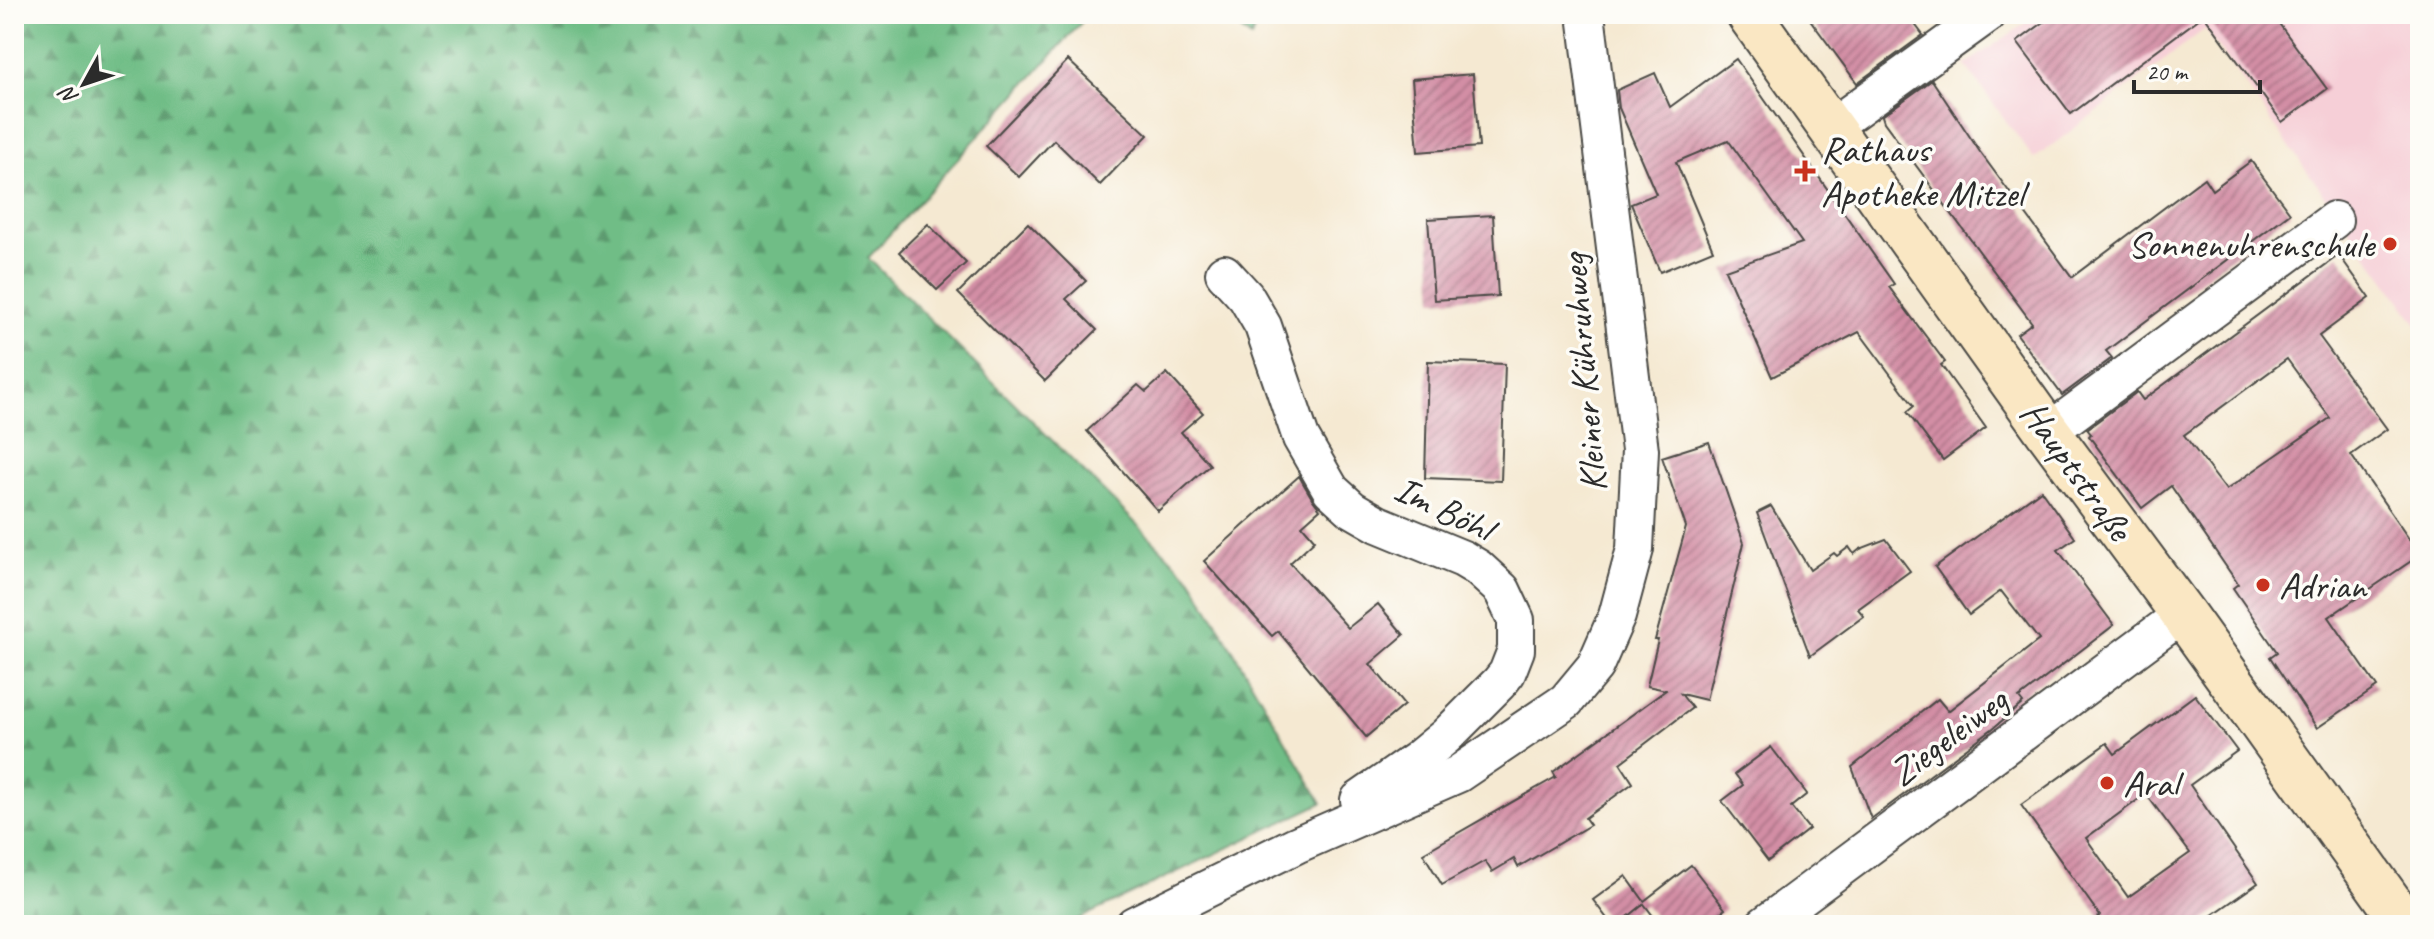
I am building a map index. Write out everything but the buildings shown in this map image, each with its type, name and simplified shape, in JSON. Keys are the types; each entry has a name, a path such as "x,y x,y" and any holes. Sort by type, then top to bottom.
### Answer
{"main road":[{"name":"Hauptstraße","path":"1749,14 2406,925"}],"street":[{"name":"Kleiner Kühruhweg","path":"1134,925 1296,845 1458,774 1566,701 1595,666 1617,616 1635,549 1640,450 1586,14"},
{"path":"1830,128 1988,14"},
{"path":"2048,432 2334,220"},
{"name":"Im Böhl","path":"1224,273 1246,297 1263,326 1301,438 1331,490 1352,509 1378,524 1478,568 1502,590 1516,620 1516,650 1507,673 1499,683 1418,759 1296,845"},
{"name":"Ziegeleiweg","path":"1764,925 2183,614"}],"shaded area":[{"name":"Sonnenuhrenschule","path":"2039,14 2420,14 2420,328 2205,29 2034,159 1965,65"}],"green space":[{"path":"14,14 1089,14 868,258 1191,578 1322,803 1066,925 14,925"},
{"path":"1222,14 1261,14 1251,38"}],"place":[{"name":"Rathaus Apotheke Mitzel","path":"1805,171"},
{"name":"Sonnenuhrenschule","path":"2390,244"},
{"name":"Adrian","path":"2263,585"},
{"name":"Aral","path":"2107,783"}]}
